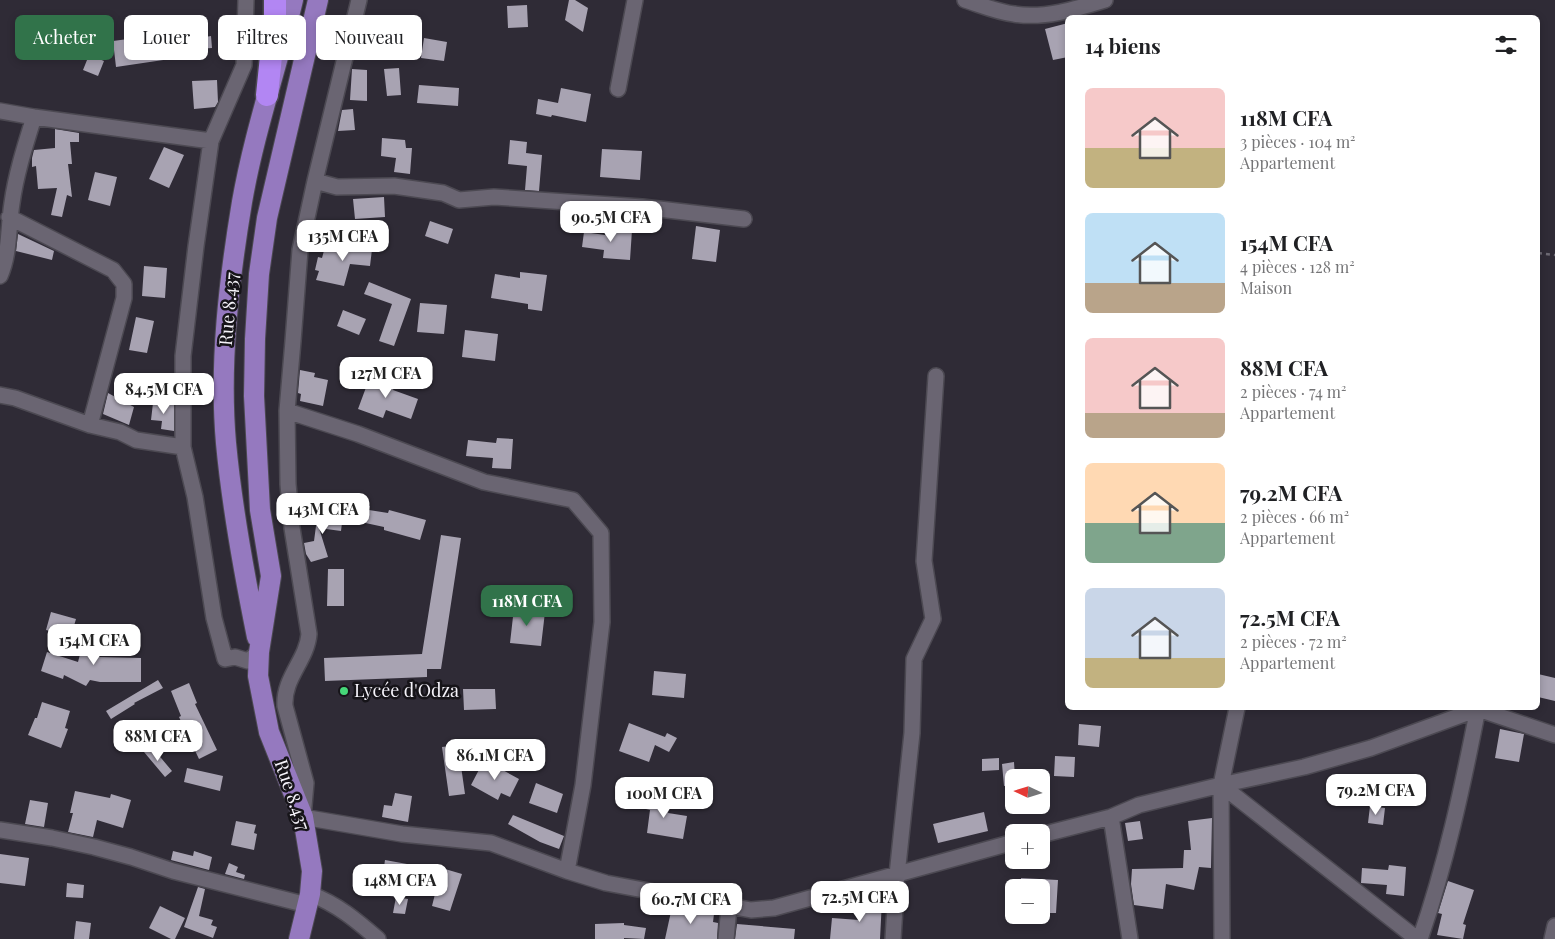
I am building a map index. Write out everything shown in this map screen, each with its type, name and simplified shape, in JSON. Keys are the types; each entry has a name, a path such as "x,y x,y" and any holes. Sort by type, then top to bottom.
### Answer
{"highway":[{"path":"267,95 275,18 288,0"}],"main road":[{"name":"Rue 8.437","path":"299,939 309,899 312,871 303,816 269,732 258,676 259,652 271,576 260,510 254,396 254,340 259,274 267,218 318,0"},
{"name":"Rue 8.437","path":"259,652 234,510 226,442 224,384 233,264 241,210 267,95"}],"street":[{"path":"246,0 244,65 211,141 196,246 183,356 183,447 195,497 214,618 225,659 235,657 248,661 259,652"},
{"path":"359,0 300,250 287,411 288,484 292,528 309,634 305,651 286,687 284,697 306,783 303,816 402,834 490,843 606,883 751,910 774,908 1005,845"},
{"path":"618,88 635,0"},
{"path":"965,0 1013,14 1035,15 1070,10 1105,0"},
{"path":"0,111 211,141"},
{"path":"0,276 6,257 9,217 16,179 34,117"},
{"path":"315,181 337,186 394,186 442,193 459,200 494,197 642,207 744,219"},
{"path":"9,217 113,270 124,284 124,298 90,425"},
{"path":"893,939 897,875 912,733 914,659 933,619 924,561 936,376"},
{"path":"0,395 15,398 90,425 120,432 136,440 183,447"},
{"path":"287,411 358,434 484,482 573,500 601,532 602,622 583,785 567,871"},
{"path":"1222,939 1220,785 1237,710"},
{"path":"1050,833 1112,817 1139,805 1304,767 1371,748 1473,710"},
{"path":"1220,785 1418,939 1431,907 1450,836 1478,710"},
{"path":"1484,710 1555,735"},
{"path":"1112,817 1130,939"},
{"path":"0,830 94,847 173,871 309,899 329,901 354,918 378,939"},
{"path":"726,939 728,907"},
{"path":"1552,939 1555,926"}],"path":[{"path":"1540,253 1555,255"}],"building":[{"path":"569,0 575,0 588,8 583,32 565,20"},
{"path":"527,5 528,27 508,28 507,6"},
{"path":"1065,24 1065,58 1053,60 1045,29"},
{"path":"208,36 211,36 212,48 208,48"},
{"path":"424,38 447,42 444,61 422,58"},
{"path":"124,40 124,60 163,60 116,67 114,41"},
{"path":"87,60 104,61 98,76 83,70"},
{"path":"399,68 401,95 387,96 384,69"},
{"path":"352,69 367,70 367,101 350,100"},
{"path":"217,80 218,102 215,107 194,109 192,81"},
{"path":"419,85 459,88 458,106 417,103"},
{"path":"561,88 591,94 586,122 552,115 551,117 536,114 538,99 558,103"},
{"path":"353,109 355,130 338,131 342,110"},
{"path":"55,129 79,133 79,142 70,142 72,164 68,164 72,197 67,195 62,217 51,215 57,188 38,189 36,166 32,167 34,150 55,148"},
{"path":"382,138 405,140 406,148 412,148 410,174 394,172 396,158 381,156"},
{"path":"510,140 527,142 526,153 542,155 539,191 525,190 527,166 508,164"},
{"path":"164,147 184,155 169,188 149,179"},
{"path":"602,149 642,151 640,180 600,177"},
{"path":"95,172 117,177 110,206 88,200"},
{"path":"384,197 385,217 355,219 353,199"},
{"path":"430,221 453,229 448,244 425,236"},
{"path":"696,226 720,230 716,262 692,259"},
{"path":"605,228 632,230 630,260 603,258 604,250 582,247 584,232 605,235"},
{"path":"18,234 54,251 52,260 16,251"},
{"path":"352,239 373,241 370,266 350,264 344,286 316,280 319,271 315,270 318,257 322,258 325,247 351,252"},
{"path":"144,266 167,268 165,298 142,296"},
{"path":"520,272 547,275 542,311 528,309 528,304 491,298 495,274 520,278"},
{"path":"369,282 411,299 394,346 379,341 392,304 364,294"},
{"path":"420,303 447,305 444,334 417,332"},
{"path":"343,310 366,319 359,335 337,326"},
{"path":"136,317 154,321 147,353 129,350"},
{"path":"465,330 498,334 495,361 462,357"},
{"path":"300,370 315,373 314,377 328,380 323,406 300,401 301,394 298,393"},
{"path":"371,374 396,383 393,390 418,399 411,419 386,410 383,418 358,409"},
{"path":"108,393 134,407 129,425 103,414"},
{"path":"153,403 174,404 174,431 161,429 162,421 151,420"},
{"path":"497,438 513,439 511,469 492,468 493,458 466,456 468,440 496,443"},
{"path":"351,502 370,506 369,510 388,513 389,510 426,520 420,540 384,530 384,527 347,519"},
{"path":"318,511 343,515 341,531 319,528 328,557 311,562 306,554 304,543 314,541"},
{"path":"441,535 461,538 441,669 427,669 427,677 325,681 324,658 422,654"},
{"path":"328,569 344,569 344,606 327,606"},
{"path":"514,608 545,612 541,646 510,643"},
{"path":"51,612 76,619 71,636 46,630"},
{"path":"85,635 102,639 98,657 141,658 141,682 100,682 90,680 86,686 64,675 63,679 41,671 47,652 78,662"},
{"path":"654,671 686,674 684,698 652,695"},
{"path":"1540,674 1555,678 1555,701 1540,697"},
{"path":"158,680 163,688 134,703 111,719 106,711"},
{"path":"189,683 197,703 195,704 217,750 199,759 179,717 181,716 171,691"},
{"path":"463,689 495,689 496,709 464,710"},
{"path":"42,702 70,711 65,728 68,729 61,748 28,735 35,718 37,718"},
{"path":"629,723 665,737 667,733 677,738 669,752 655,745 649,762 619,751"},
{"path":"1079,724 1101,726 1099,747 1078,745"},
{"path":"1500,729 1524,734 1519,762 1495,758"},
{"path":"528,740 538,745 528,763 519,758"},
{"path":"458,745 465,794 449,796 442,747"},
{"path":"151,746 172,771 165,777 144,752"},
{"path":"1055,756 1075,757 1074,777 1054,776"},
{"path":"999,758 999,770 982,771 982,759"},
{"path":"483,762 489,765 490,763 519,779 510,797 501,793 498,800 471,785"},
{"path":"1014,762 1014,769 1005,769 1005,786 1004,786 1002,764"},
{"path":"187,768 223,776 220,791 184,782"},
{"path":"536,783 563,794 557,813 529,803"},
{"path":"75,791 110,798 111,794 131,800 123,828 97,820 93,837 68,832 73,813 70,813"},
{"path":"395,793 412,796 408,822 382,817 384,805 392,806"},
{"path":"648,795 671,799 668,813 687,816 683,839 647,833 650,810 646,809"},
{"path":"30,800 48,803 44,827 25,824"},
{"path":"1370,806 1385,808 1383,825 1368,823"},
{"path":"984,812 988,831 938,843 933,824"},
{"path":"513,815 564,836 559,849 540,842 508,824"},
{"path":"1212,818 1211,868 1199,867 1194,890 1166,884 1163,909 1134,905 1131,884 1132,869 1183,868 1184,850 1191,850 1188,821"},
{"path":"236,821 256,825 254,833 257,834 254,850 231,845"},
{"path":"1140,821 1143,839 1128,841 1125,823"},
{"path":"173,851 193,856 194,851 212,857 209,870 171,860"},
{"path":"0,854 29,858 25,886 0,883"},
{"path":"385,860 407,864 402,898 371,893 373,879 382,881"},
{"path":"229,863 238,867 236,872 245,875 244,879 225,874"},
{"path":"1389,865 1406,867 1404,896 1386,894 1387,885 1361,883 1362,868 1388,870"},
{"path":"445,869 462,874 450,911 432,906 435,894 438,895"},
{"path":"1050,880 1058,880 1056,913 1050,913"},
{"path":"1448,881 1474,890 1463,924 1466,925 1463,939 1437,935 1442,914 1438,913"},
{"path":"67,883 84,885 83,898 66,897"},
{"path":"198,887 205,889 199,916 213,920 211,925 217,927 213,938 184,927"},
{"path":"396,897 408,899 405,914 393,913"},
{"path":"860,899 882,900 880,939 830,939 832,918 859,920"},
{"path":"160,906 185,918 175,939 171,939 149,928"},
{"path":"672,907 714,914 713,922 718,923 717,939 665,939"},
{"path":"76,921 91,923 89,939 74,939"},
{"path":"624,923 624,925 646,928 644,939 595,939 595,924"},
{"path":"737,924 795,929 794,939 735,939"}],"place":[{"name":"Lycée d'Odza","path":"344,691"}]}
